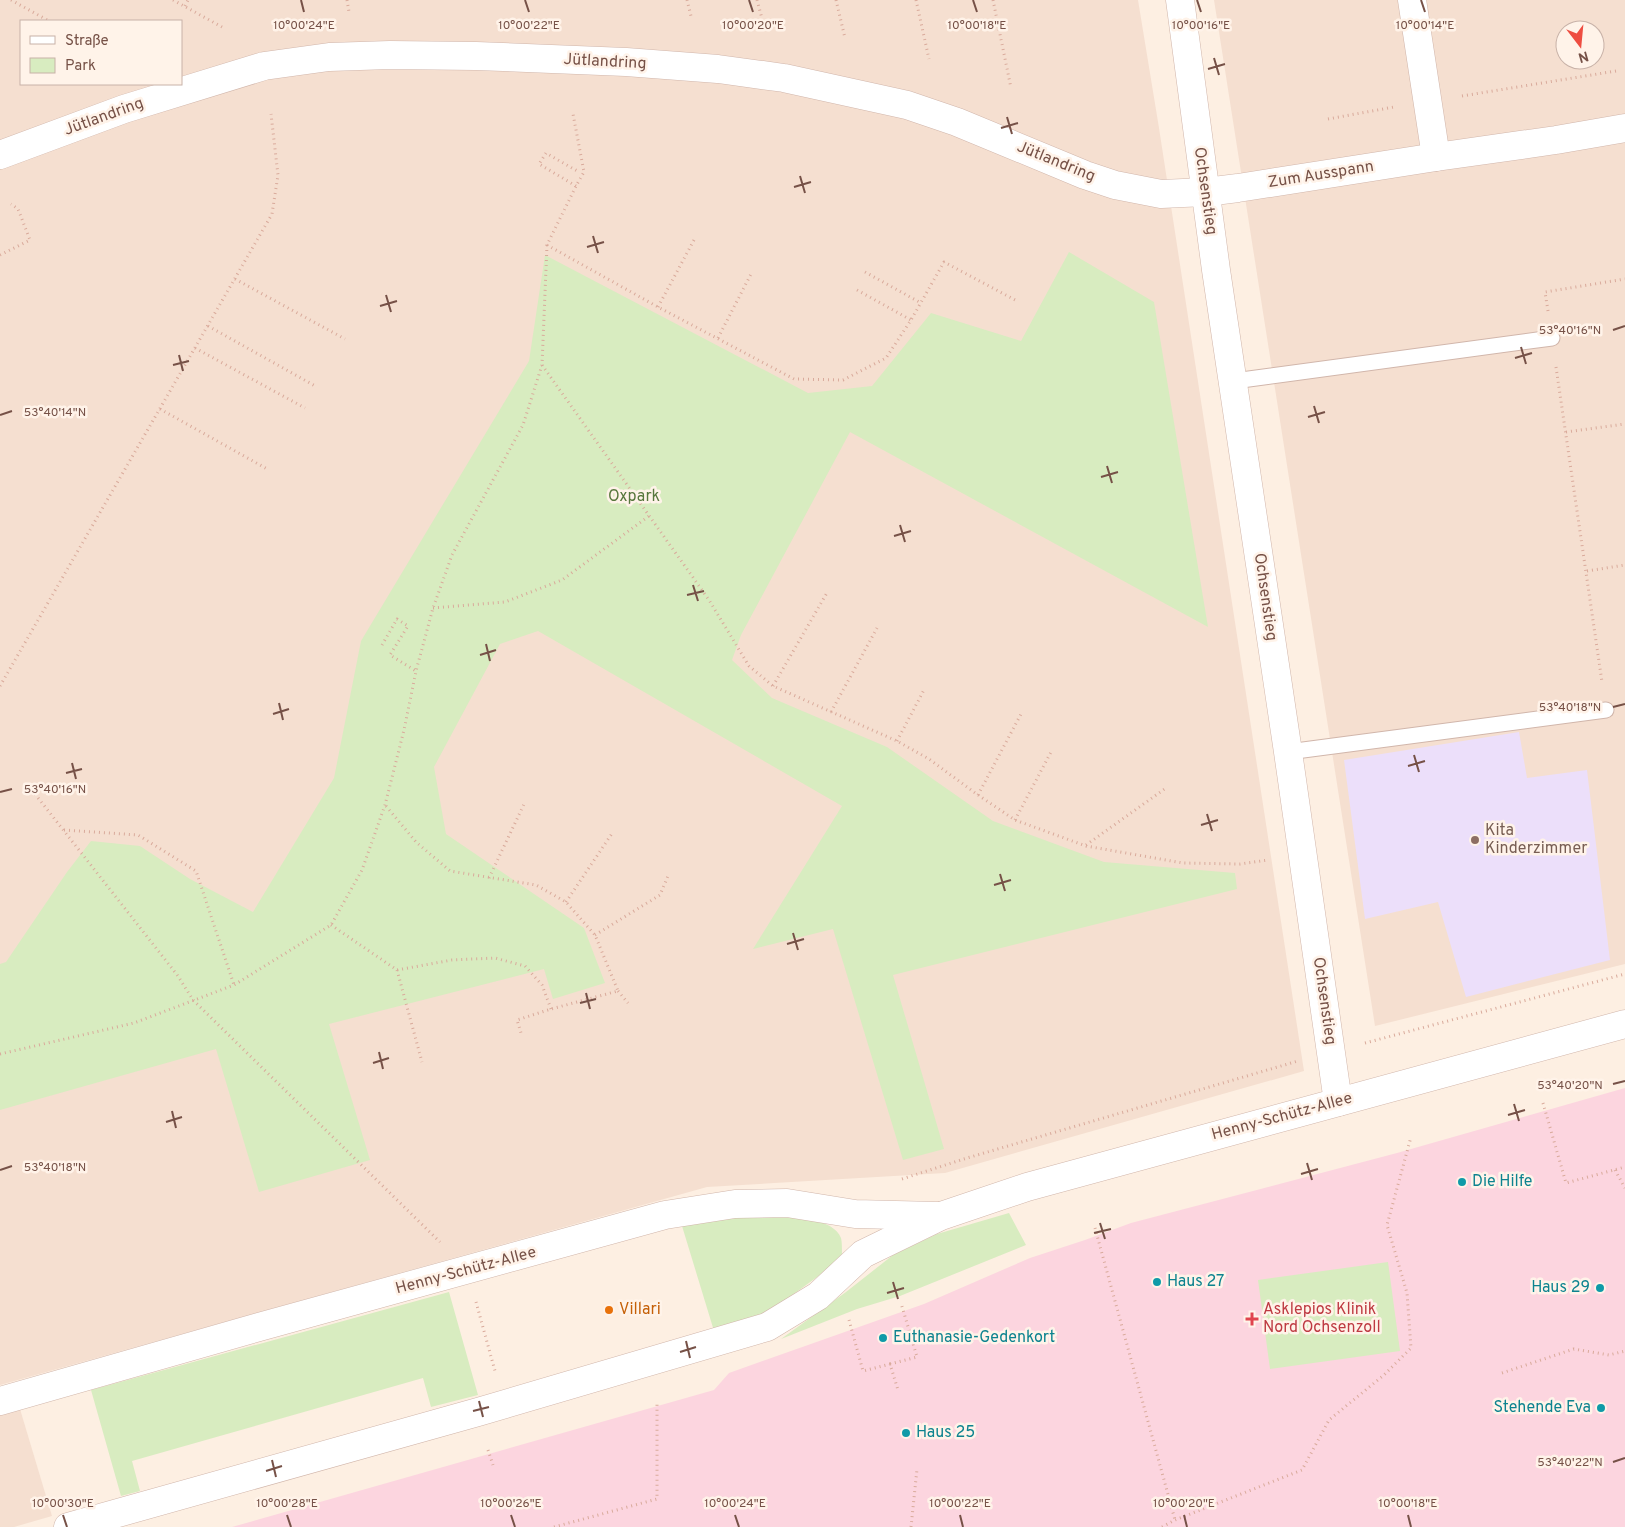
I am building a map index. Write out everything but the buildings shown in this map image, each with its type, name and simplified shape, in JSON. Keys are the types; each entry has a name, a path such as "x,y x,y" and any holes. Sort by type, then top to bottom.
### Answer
{"street":[{"name":"Ochsenstieg","path":"1180,0 1216,270 1234,381 1338,1102"},
{"path":"1412,0 1436,157"},
{"name":"Jütlandring","path":"0,155 124,108 264,66 329,57 390,55 476,56 626,62 718,69 784,78 907,105 957,122 1085,176 1115,185 1161,194 1206,192"},
{"name":"Zum Ausspann","path":"1206,192 1625,128"},
{"name":"Henny-Schütz-Allee","path":"68,1527 504,1405 767,1327 818,1296 862,1254 941,1216 1026,1187 1625,1024"},
{"name":"Henny-Schütz-Allee","path":"0,1400 665,1216 735,1204 787,1203 855,1214 941,1216"}],"lane":[{"path":"1234,381 1552,338"},
{"path":"1288,752 1606,710"}],"path":[{"path":"11,0 47,20"},
{"path":"173,0 222,27"},
{"path":"184,6 188,0"},
{"path":"347,0 349,12"},
{"path":"687,0 691,16"},
{"path":"757,0 764,26"},
{"path":"836,0 845,38"},
{"path":"916,0 929,59"},
{"path":"993,0 1011,88"},
{"path":"1328,119 1616,71"},
{"path":"0,686 272,214 278,175 271,114"},
{"path":"0,1054 134,1024 234,985 331,925 362,870 385,805 404,730 416,671 433,608 452,554 523,425 542,365 547,245 584,172 574,114"},
{"path":"576,186 539,164 546,153 579,172"},
{"path":"0,255 30,240 18,209 11,204"},
{"path":"658,307 694,240"},
{"path":"547,245 658,307 794,379 843,380 886,358 911,320 944,262 1017,301"},
{"path":"718,338 752,272"},
{"path":"865,272 921,303"},
{"path":"235,279 345,340"},
{"path":"1606,710 1546,292 1625,279"},
{"path":"857,290 911,320"},
{"path":"208,326 317,387"},
{"path":"195,348 305,408"},
{"path":"542,365 709,600 749,666 774,686 896,741 929,759 1015,820 1086,846 1183,863 1240,864 1303,855"},
{"path":"160,409 269,470"},
{"path":"1566,432 1625,424"},
{"path":"433,608 505,602 562,580 649,516"},
{"path":"1587,572 1625,565"},
{"path":"774,686 828,592"},
{"path":"382,645 397,619 408,626 390,655 416,671"},
{"path":"831,712 877,628"},
{"path":"896,741 926,688"},
{"path":"978,795 1021,714"},
{"path":"1015,820 1051,752"},
{"path":"1086,846 1166,788"},
{"path":"35,794 178,976 193,1000 470,1270"},
{"path":"489,878 525,802"},
{"path":"385,805 416,842 450,871 536,885 566,902 595,935 618,991 628,1003"},
{"path":"64,830 138,835 196,871 234,985"},
{"path":"566,902 613,832"},
{"path":"595,935 660,895 668,876"},
{"path":"331,925 397,970 422,1062"},
{"path":"397,970 452,960 495,958 525,966 542,985 551,1009"},
{"path":"894,1181 1331,1052 1625,974"},
{"path":"521,1034 517,1020 618,991"},
{"path":"1543,1103 1566,1182 1625,1167"},
{"path":"1162,1527 1174,1520 1302,1470 1329,1420 1384,1375 1411,1348 1407,1294 1388,1225 1411,1137"},
{"path":"1615,1170 1625,1188"},
{"path":"1094,1228 1174,1520"},
{"path":"475,1300 504,1405"},
{"path":"849,1320 863,1371 917,1357 901,1303"},
{"path":"1502,1373 1574,1349 1610,1355 1625,1350"},
{"path":"890,1364 898,1390"},
{"path":"554,1527 657,1499 657,1403"},
{"path":"488,1450 493,1465"},
{"path":"911,1527 917,1469"}],"shaded area":[{"path":"0,0 1138,0 1304,1071 945,1173 707,1187 0,1385"},
{"path":"1214,0 1625,0 1625,964 1375,1026"},
{"name":"Kita Kinderzimmer","path":"1519,732 1527,778 1587,770 1610,960 1466,997 1438,902 1365,919 1344,760"},
{"name":"Asklepios Klinik Nord Ochsenzoll","path":"1625,1088 1625,1527 232,1527 714,1390 729,1373 924,1304 1030,1258 1131,1223 1397,1153"},
{"path":"20,1409 52,1516 14,1527 0,1527 0,1414"}],"green space":[{"name":"Oxpark","path":"1069,252 1154,302 1208,627 850,432 741,635 732,660 772,698 887,747 993,821 1104,862 1235,873 1237,889 893,975 944,1149 903,1160 833,929 753,949 842,806 538,631 500,644 434,767 446,834 584,928 605,983 553,999 544,969 329,1024 370,1160 259,1192 216,1049 0,1110 0,964 6,962 67,872 91,841 140,846 190,879 253,912 334,778 361,641 529,361 545,255 808,393 872,386 931,313 1021,341"},
{"path":"1009,1213 1026,1245 900,1296 857,1309 781,1339 893,1255 937,1234"},
{"path":"741,1217 796,1218 825,1224 835,1230 841,1238 842,1254 824,1272 769,1312 714,1331 682,1226"},
{"path":"1388,1262 1400,1351 1270,1369 1258,1280"},
{"path":"449,1292 478,1395 431,1407 423,1378 132,1461 140,1491 121,1496 91,1390"}],"place":[{"name":"Kita Kinderzimmer","path":"1475,840"},
{"name":"Die Hilfe","path":"1462,1182"},
{"name":"Haus 27","path":"1157,1282"},
{"name":"Haus 29","path":"1600,1288"},
{"name":"Villari","path":"609,1310"},
{"name":"Asklepios Klinik Nord Ochsenzoll","path":"1252,1319"},
{"name":"Euthanasie-Gedenkort","path":"883,1338"},
{"name":"Stehende Eva","path":"1601,1408"},
{"name":"Haus 25","path":"906,1433"}]}
